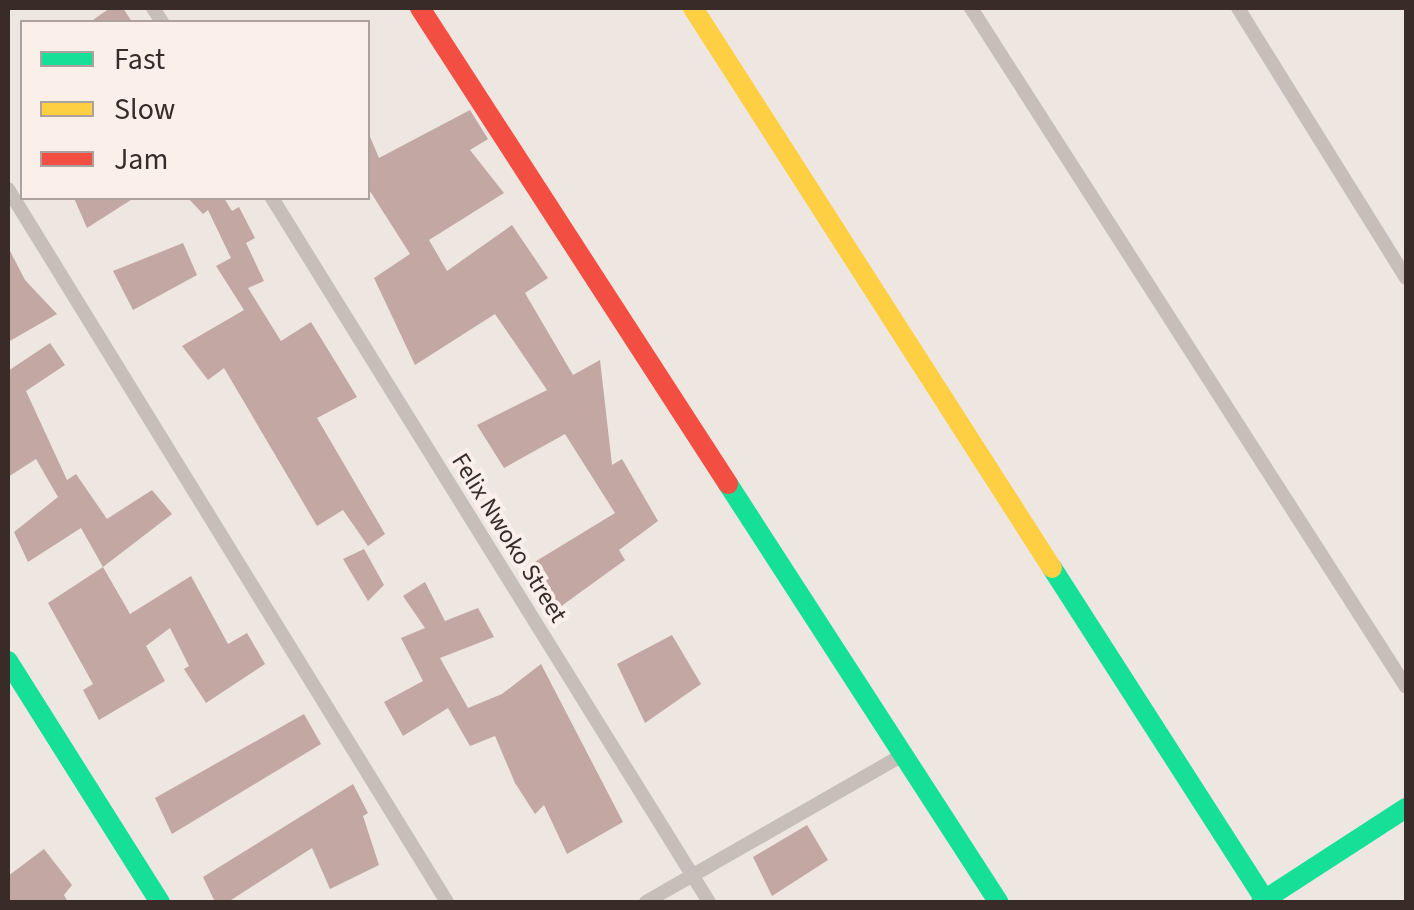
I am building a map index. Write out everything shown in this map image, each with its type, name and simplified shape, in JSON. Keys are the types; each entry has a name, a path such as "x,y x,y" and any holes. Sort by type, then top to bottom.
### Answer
{"street":[{"path":"420,8 998,902"},
{"path":"693,8 1263,901 1406,808"},
{"path":"971,8 1406,687"},
{"path":"1238,8 1406,278"},
{"path":"8,189 446,902"},
{"name":"Felix Nwoko Street","path":"273,200 709,902"},
{"path":"8,661 160,902"},
{"path":"646,902 903,755"}],"building":[{"path":"110,8 123,8 131,20 93,20"},
{"path":"470,110 488,139 470,150 504,193 429,240 447,271 512,225 548,278 525,293 573,375 600,360 612,465 622,459 658,521 619,550 625,560 560,607 533,563 615,513 565,434 504,468 477,425 547,390 495,314 415,365 374,278 410,254 370,191 370,137 379,158"},
{"path":"75,200 131,200 87,228"},
{"path":"190,200 225,200 232,211 239,207 255,238 246,243 264,281 248,288 281,341 311,322 357,397 317,418 385,534 368,546 343,510 317,526 224,368 208,380 182,346 244,310 216,266 231,258 208,210 203,214"},
{"path":"183,243 197,275 133,310 113,271"},
{"path":"8,247 25,280 57,314 8,342"},
{"path":"50,343 65,365 26,391 67,480 76,474 107,519 152,490 172,514 103,567 81,528 28,562 14,532 58,497 36,459 8,477 8,371"},
{"path":"364,549 384,585 368,601 343,559"},
{"path":"103,567 130,614 191,576 228,644 247,633 265,664 206,703 184,669 189,666 170,628 146,646 165,681 99,720 83,690 93,684 48,603"},
{"path":"425,582 445,621 478,608 494,637 440,658 468,708 502,694 541,664 623,822 567,854 544,805 535,814 515,783 495,736 470,746 448,708 403,736 384,702 423,681 401,638 425,628 403,596"},
{"path":"672,635 701,684 645,723 617,664"},
{"path":"304,714 321,744 172,834 155,798"},
{"path":"353,784 368,813 363,816 379,865 330,889 312,848 228,902 215,902 203,877"},
{"path":"807,825 828,860 772,896 753,857"},
{"path":"44,849 72,885 64,895 68,902 8,902 8,876"}],"traffic: fast":[{"path":"728,484 998,902"},
{"path":"1052,568 1265,900"},
{"path":"8,661 160,902"},
{"path":"1261,902 1406,808"}],"traffic: slow":[{"path":"693,8 1052,568"}],"traffic: jam":[{"path":"420,8 728,484"}]}
